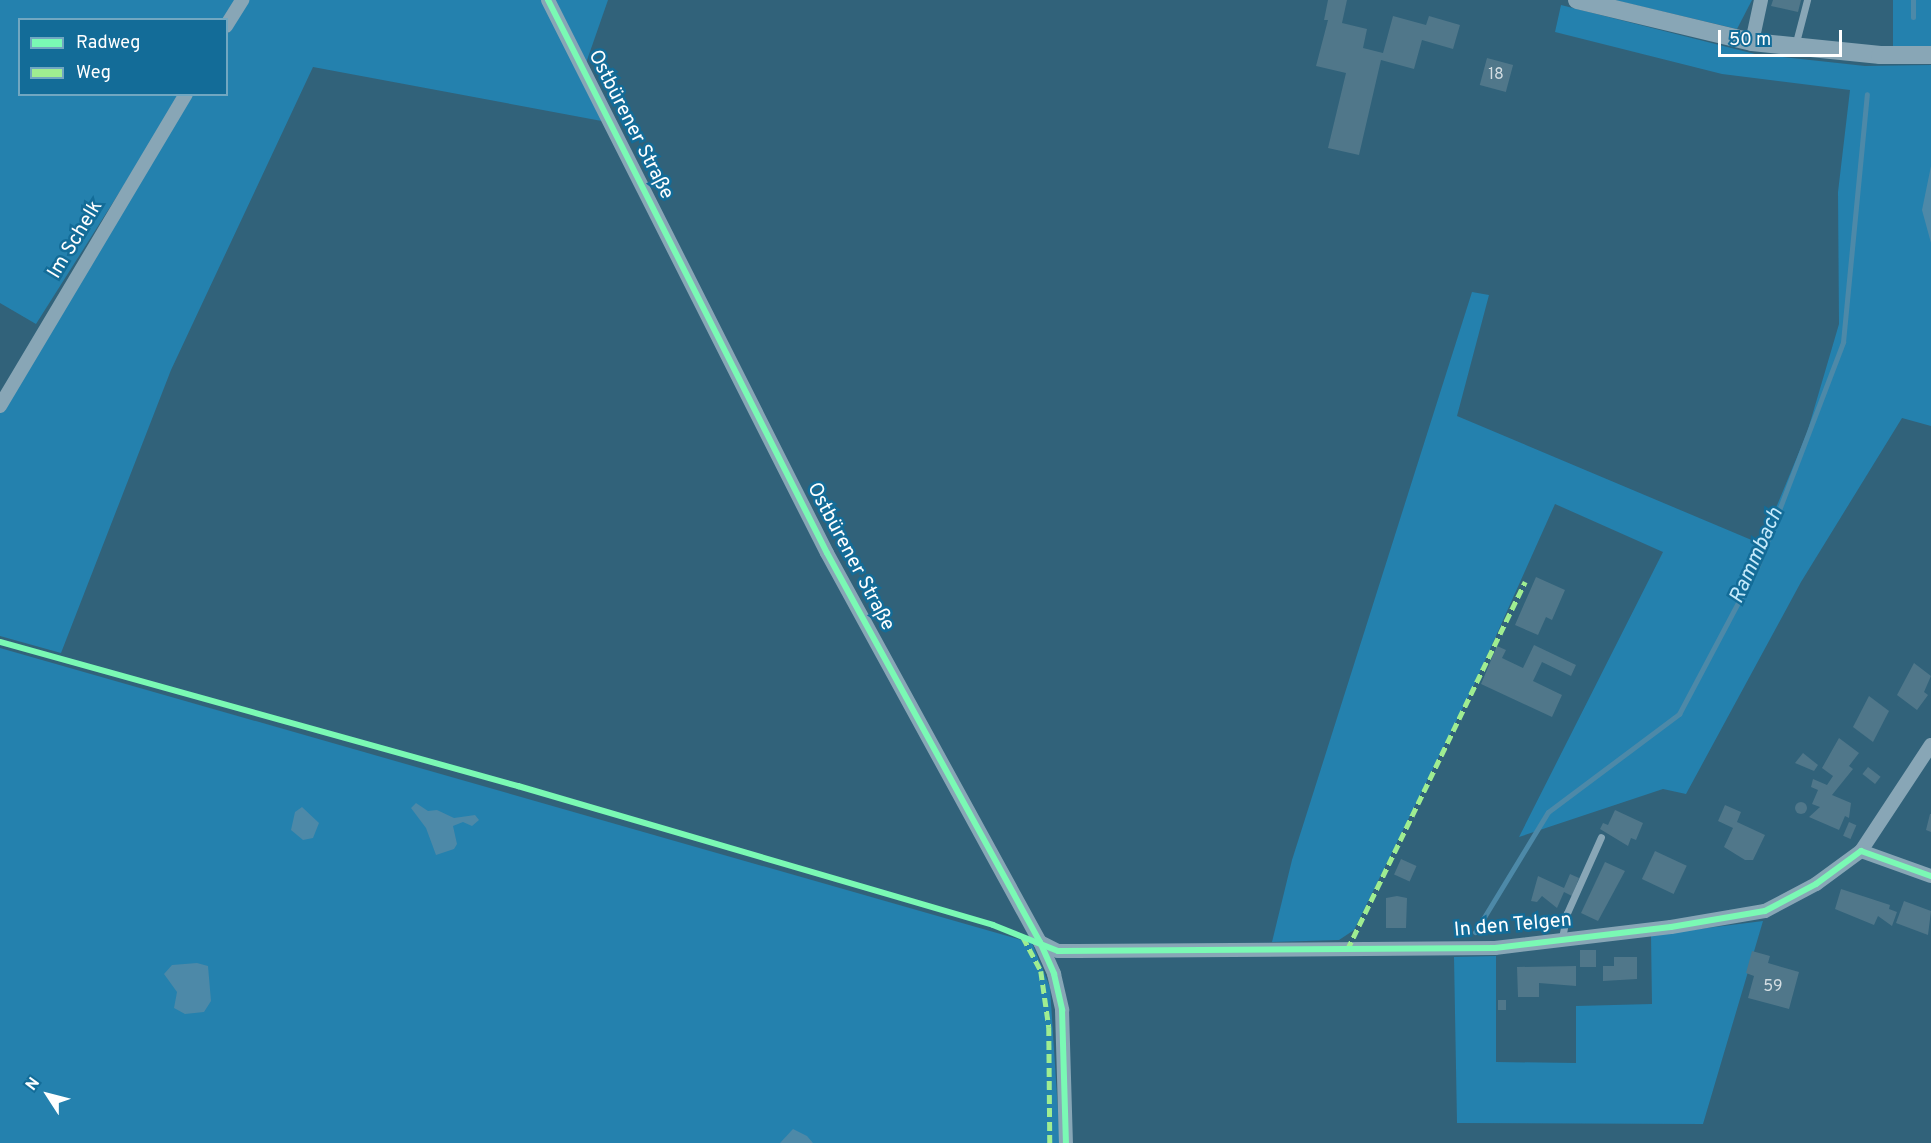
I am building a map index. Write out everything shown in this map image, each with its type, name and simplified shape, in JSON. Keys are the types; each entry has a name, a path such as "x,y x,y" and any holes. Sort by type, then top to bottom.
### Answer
{"street":[{"path":"228,23 242,0"},
{"name":"Ostbürener Straße","path":"548,0 827,553 1040,942 1054,974 1062,1010 1066,1143"},
{"path":"1576,0 1752,42 1795,48 1931,55"},
{"path":"1752,42 1761,0"},
{"name":"Im Schelk","path":"0,406 185,96"},
{"name":"In den Telgen","path":"1040,942 1058,951 1495,948 1562,938 1671,927 1765,911 1816,884 1861,851 1931,745"},
{"path":"1861,851 1931,876"}],"lane":[{"path":"1795,48 1807,0"},
{"path":"1562,938 1567,913 1601,837"}],"shaded area":[{"path":"0,0 235,0 225,18 18,18 18,96 180,96 36,324 0,303"},
{"path":"247,0 545,0 607,122 313,67 171,370 61,653 0,636 0,413 190,96 228,96 228,33"},
{"path":"552,0 608,0 585,66"},
{"path":"1614,0 1752,0 1737,29"},
{"path":"1893,0 1931,0 1931,46 1893,46"},
{"path":"1561,5 1755,54 1865,66 1931,65 1931,426 1902,418 1801,582 1686,794 1663,789 1519,837 1663,552 1555,504 1474,685 1354,930 1339,940 1272,942 1292,860 1472,292 1489,295 1457,416 1761,544 1807,433 1839,324 1838,192 1850,90 1722,74 1555,32"},
{"path":"1931,166 1931,243 1922,210"},
{"path":"0,648 1032,943 1050,987 1060,1143 0,1143"},
{"path":"416,803 428,811 437,810 454,818 475,815 479,820 472,826 463,822 453,826 457,844 454,849 436,855 426,828 411,808"},
{"path":"302,807 319,823 313,838 303,840 291,830 295,812"},
{"path":"1763,921 1703,1124 1457,1123 1454,957 1496,956 1496,1062 1576,1063 1576,1006 1652,1004 1651,935"},
{"path":"197,963 208,966 211,1001 204,1012 185,1014 174,1008 177,992 164,974 172,965"},
{"path":"793,1129 807,1136 813,1143 780,1143"}],"building":[{"path":"1328,0 1347,0 1342,23 1367,29 1363,48 1383,53 1393,16 1426,25 1429,16 1460,25 1453,49 1422,40 1414,69 1381,60 1359,155 1328,148 1346,73 1316,66 1328,20 1324,20"},
{"path":"1773,0 1801,0 1798,12 1771,6"},
{"path":"1487,58 1513,65 1506,92 1480,85"},
{"path":"1536,577 1565,590 1552,620 1546,617 1538,635 1515,625"},
{"path":"1534,645 1576,665 1571,676 1542,662 1533,681 1562,695 1552,717 1481,684 1497,646 1506,650 1502,658 1523,668"},
{"path":"1914,663 1931,676 1924,692 1928,695 1917,710 1897,695"},
{"path":"1869,696 1889,711 1873,742 1853,727"},
{"path":"1839,738 1859,753 1849,766 1853,769 1832,795 1851,803 1849,818 1845,816 1839,830 1809,817 1820,807 1812,804 1818,790 1811,787 1813,779 1827,785 1833,776 1822,768"},
{"path":"1803,753 1818,765 1814,771 1795,763"},
{"path":"1868,767 1881,777 1875,784 1862,774"},
{"path":"1801,802 1807,808 1801,814 1795,808"},
{"path":"1725,805 1741,812 1737,822 1765,835 1753,860 1745,860 1724,847 1733,828 1718,821"},
{"path":"1615,810 1643,823 1636,840 1631,838 1628,846 1600,829 1603,823 1608,825"},
{"path":"1931,814 1931,832 1926,830"},
{"path":"1849,822 1856,825 1851,839 1843,836"},
{"path":"1655,851 1687,866 1674,894 1642,879"},
{"path":"1401,859 1417,866 1410,881 1394,875"},
{"path":"1605,862 1625,871 1598,921 1581,913"},
{"path":"1570,874 1579,878 1572,896 1564,892 1557,908 1542,896 1537,902 1531,901 1538,876 1564,888"},
{"path":"1841,889 1890,905 1889,909 1897,912 1892,926 1878,916 1874,925 1835,909"},
{"path":"1397,896 1407,898 1406,928 1386,928 1386,898"},
{"path":"1904,901 1931,911 1928,935 1896,923"},
{"path":"1580,950 1596,950 1596,967 1580,967"},
{"path":"1752,951 1770,956 1768,963 1799,972 1789,1009 1748,998 1754,976 1746,973"},
{"path":"1614,957 1637,957 1637,979 1603,981 1603,966 1614,966"},
{"path":"1576,966 1576,986 1539,983 1539,997 1518,997 1517,967"},
{"path":"1498,1000 1506,1000 1506,1010 1498,1010"}],"waterway":[{"name":"Rammbach","path":"1913,0 1913,17"},
{"name":"Rammbach","path":"1475,932 1548,812 1679,714 1758,565 1843,342 1867,94"}],"marked path":[{"path":"1347,950 1525,582"},
{"path":"1023,937 1041,971 1049,1027 1050,1143"}],"cycle path":[{"path":"548,0 827,553 1040,942 1054,974 1062,1010 1066,1143"},
{"path":"0,642 518,786 993,925 1058,951 1495,948 1671,927 1765,911 1816,884 1861,851 1931,876"}]}
